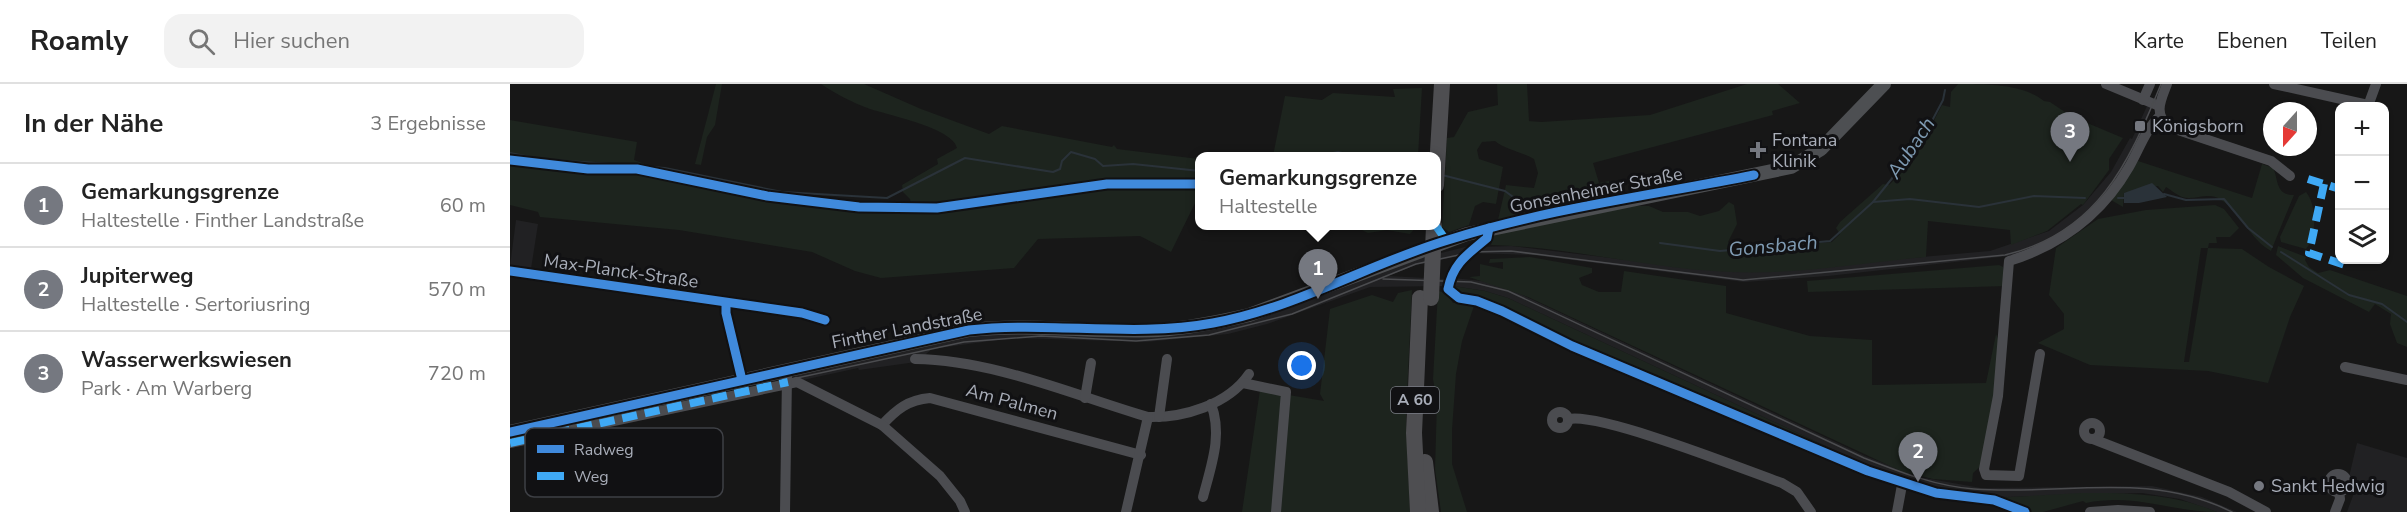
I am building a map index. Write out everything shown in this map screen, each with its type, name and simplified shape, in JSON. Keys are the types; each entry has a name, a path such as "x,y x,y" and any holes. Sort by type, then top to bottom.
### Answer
{"highway":[{"path":"1432,84 1435,152"},
{"path":"1429,152 1442,84"},
{"name":"A 60","path":"1424,230 1424,436 1431,512"},
{"name":"A 60","path":"1418,512 1414,433 1425,298 1433,230"}],"main road":[{"name":"Gonsenheimer Straße","path":"1446,240 1538,218 1791,167 1821,149 1884,84"},
{"name":"Finther Landstraße","path":"528,428 741,380 787,376 933,337 1000,327 1149,330 1213,323 1283,304 1446,240"},
{"name":"Finther Landstraße","path":"510,432 525,429"}],"street":[{"path":"2106,84 2143,100 2159,111 2172,129 2271,161 2290,176"},
{"path":"2143,100 2150,84"},
{"path":"2040,354 2019,476 1986,475 1984,469 1998,396 2000,337 2009,277 2009,261 2051,244 2100,209 2120,183 2159,111 2168,84"},
{"path":"2274,84 2351,102"},
{"path":"2369,102 2376,84"},
{"name":"Max-Planck-Straße","path":"510,271 802,313 825,320"},
{"path":"726,303 726,313 741,380"},
{"path":"915,359 978,367 1148,417 1186,413 1211,404 1246,378 1286,392 1276,512"},
{"path":"1159,417 1167,359"},
{"path":"1085,399 1091,363"},
{"path":"2345,367 2407,380"},
{"path":"784,512 787,376 882,425 940,476 960,501 965,512"},
{"name":"Finther Landstraße","path":"572,428 787,376"},
{"name":"Am Palmen","path":"882,425 899,408 915,400 930,398 1141,455"},
{"path":"1203,497 1215,450 1217,420 1211,404"},
{"path":"1126,512 1148,417"},
{"path":"1569,419 1584,418 1621,428 1782,483 1797,492 1811,512"},
{"name":"Finther Landstraße","path":"510,443 525,439"},
{"path":"2093,440 2229,492 2266,512"},
{"path":"1897,512 1902,485"},
{"path":"2335,512 2339,491"},
{"path":"2090,512 2118,510 2150,512"}],"shaded area":[{"path":"716,84 722,84 715,125 707,137 701,165 695,164"},
{"path":"821,84 864,84 921,109 989,134 1002,126 1112,147 1114,145 1117,149 1195,159 1195,203 1171,252 1140,236 1038,239 1014,268 881,278 855,271 812,252 679,230 540,217 538,212 510,205 510,120 637,142 634,160 700,181 770,194 911,205 910,199 903,192 902,185 938,164 937,159 957,148 953,141 932,128 870,109"},
{"path":"1497,84 1527,84 1529,121 1541,122 1650,115 1747,84 1778,84 1800,103 1772,111 1773,115 1593,163 1599,183 1609,181 1613,196 1498,220 1506,185 1534,188 1538,173 1534,159 1495,141 1482,142 1477,150 1479,159 1503,167 1496,204 1483,202 1475,206 1469,225 1449,232 1442,227 1447,138 1454,137 1468,112 1498,105"},
{"path":"1958,84 1992,85 2026,91 2050,102 2068,114 2073,112 2085,122 2123,138 2109,159 2109,170 2083,205 2081,204 2047,231 2011,245 2010,230 1928,221 1926,257 1779,272 1701,270 1551,250 1491,245 1494,233 1634,206 1649,206 1663,212 1688,212 1700,216 1719,211 1729,202 1734,205 1737,224 1728,242 1732,247 1738,249 1832,242 1840,234 1836,228 1840,222 1883,184 1889,185 1895,179 1926,136 1942,105 1950,107 1951,92"},
{"path":"1422,88 1418,152 1274,152 1285,96 1322,100 1333,93 1395,97 1393,89"},
{"path":"2147,106 2152,108 2131,158 2096,208 2047,242 2009,256 1828,276 1744,282 1533,255 1470,253 1478,247 1512,246 1710,270 1750,272 1990,251 2049,231 2083,205 2111,172 2130,138 2132,139"},
{"path":"2138,161 2252,198 2262,164 2273,168 2281,190 2294,195 2271,251 2257,240 2230,207 2213,196 2187,198 2166,187 2163,192 2158,186 2124,193 2123,207 2111,200"},
{"path":"2152,183 2167,197 2139,203 2124,203 2124,193"},
{"path":"2306,192 2314,212 2314,229 2306,249 2281,242 2280,237 2299,196"},
{"path":"2215,205 2224,209 2239,228 2230,237 2216,237 2217,243 2209,243 2208,248 2242,249 2304,286 2290,317 2268,383 2208,371 2090,365 2038,343 2064,329 2064,314 2049,295 2056,248 2098,219 2146,210","holes":["2201,248 2208,248 2189,362 2184,362"]},
{"path":"516,220 538,224 531,269 510,266"},
{"path":"1362,230 1387,230 1368,233"},
{"path":"1387,230 1414,230 1410,234"},
{"path":"1473,245 1464,255 1416,265 1388,276 1446,279 1446,286 1370,287 1267,324 1228,334 1146,342 1012,338 932,349 926,354 915,356 916,362 859,370 858,368 803,380 796,379 793,374 985,333 1129,335 1269,315 1417,259"},
{"path":"2278,246 2306,257 2305,260 2309,267 2318,273 2330,270 2407,296 2407,347 2397,343 2390,324 2391,314 2375,304 2369,312 2303,278 2276,255"},
{"path":"1530,257 1592,268 1592,273 1579,278 1582,285 1599,292 1621,292 1624,271 1726,286 1726,313 1810,336 1872,340 1872,385 1986,383 1996,334 1998,339 1997,382 1983,464 1973,473 1972,482 1933,479 1903,472 1528,297 1469,277 1480,276 1480,264 1503,269 1503,262 1489,263 1490,259"},
{"path":"1999,265 2003,267 2006,286 1808,292 1807,281"},
{"path":"1453,278 1482,281 1512,290 1865,456 1919,477 1981,488 2152,486 2202,497 2237,512 2217,512 2180,499 2142,493 2007,497 1936,491 1936,488 1897,479 1508,298 1485,291 1453,286"},
{"path":"1453,286 1485,291 1508,298 1875,469 1823,451 1453,290"},
{"path":"1412,290 1406,416 1410,512 1242,512 1260,390 1324,401 1320,394 1330,309 1372,295 1393,302 1398,293"},
{"path":"1438,291 1446,293 1453,303 1475,303 1462,341 1456,374 1452,430 1452,464 1467,512 1441,512 1435,469 1437,401 1433,379"},
{"path":"2357,443 2407,458 2407,512 2347,512 2354,493 2349,477"},
{"path":"2082,493 2134,494 2167,498 2217,512 2121,500 2086,503 2083,501 2043,512 2028,512 1992,498"}],"waterway":[{"name":"Gonsbach","path":"1660,243 1720,251 1830,241 1873,202 1902,166 1924,136 1943,100 1945,90"},
{"name":"Gonsbach","path":"510,153 540,159 665,168 782,192 887,198 965,158 1053,172 1060,169 1062,161 1071,152 1095,159 1103,166 1133,164 1195,170"},
{"name":"Gonsbach","path":"1442,175 1505,191 1528,208"},
{"path":"2164,194 2186,200 2224,199 2248,228 2272,247"},
{"path":"1873,202 1910,199 1979,207 2034,196 2085,198"},
{"path":"2118,198 2126,198"},
{"path":"2281,252 2349,295 2382,304 2407,322"}],"tram line":[{"path":"566,428 964,342 1041,336 1136,341 1209,335 1292,314 1416,264 1473,252 1511,251 1743,280 2005,255 2037,245 2064,230 2086,213 2105,192 2121,168 2136,142 2161,84"},
{"path":"1383,279 1471,282 1508,291 1864,458 1932,482 1974,489 2007,490 2137,488 2200,499 2232,512"},
{"path":"510,440 525,437"}],"marked path":[{"path":"2308,179 2335,187"},
{"path":"2324,184 2309,253 2335,262"},
{"path":"1439,230 1446,240"},
{"path":"2342,264 2345,264"},
{"path":"578,428 788,382"},
{"path":"510,443 525,440"}],"cycle path":[{"path":"510,160 588,169 637,169 767,196 859,207 937,208 1107,184 1195,184"},
{"path":"528,428 969,330 1030,327 1153,329 1213,323 1273,307 1418,250 1485,229 1561,211 1754,175"},
{"path":"1489,228 1487,238 1462,260 1450,280 1448,289 1459,298 1477,301 1502,311 1572,346 1868,471 1936,493 1994,500 2025,512"},
{"path":"510,271 802,313 825,320"},
{"path":"726,303 726,313 742,380"},
{"path":"510,432 525,429"}],"place":[{"name":"Königsborn","path":"2140,126"},
{"name":"Fontana Klinik","path":"1758,150"},
{"name":"Wasserwerkswiesen","path":"2070,162"},
{"name":"Gemarkungsgrenze","path":"1318,299"},
{"name":"Jupiterweg","path":"1918,482"},
{"name":"Sankt Hedwig","path":"2259,486"}],"water label":[{"name":"Aubach","path":"1911,148"}]}
